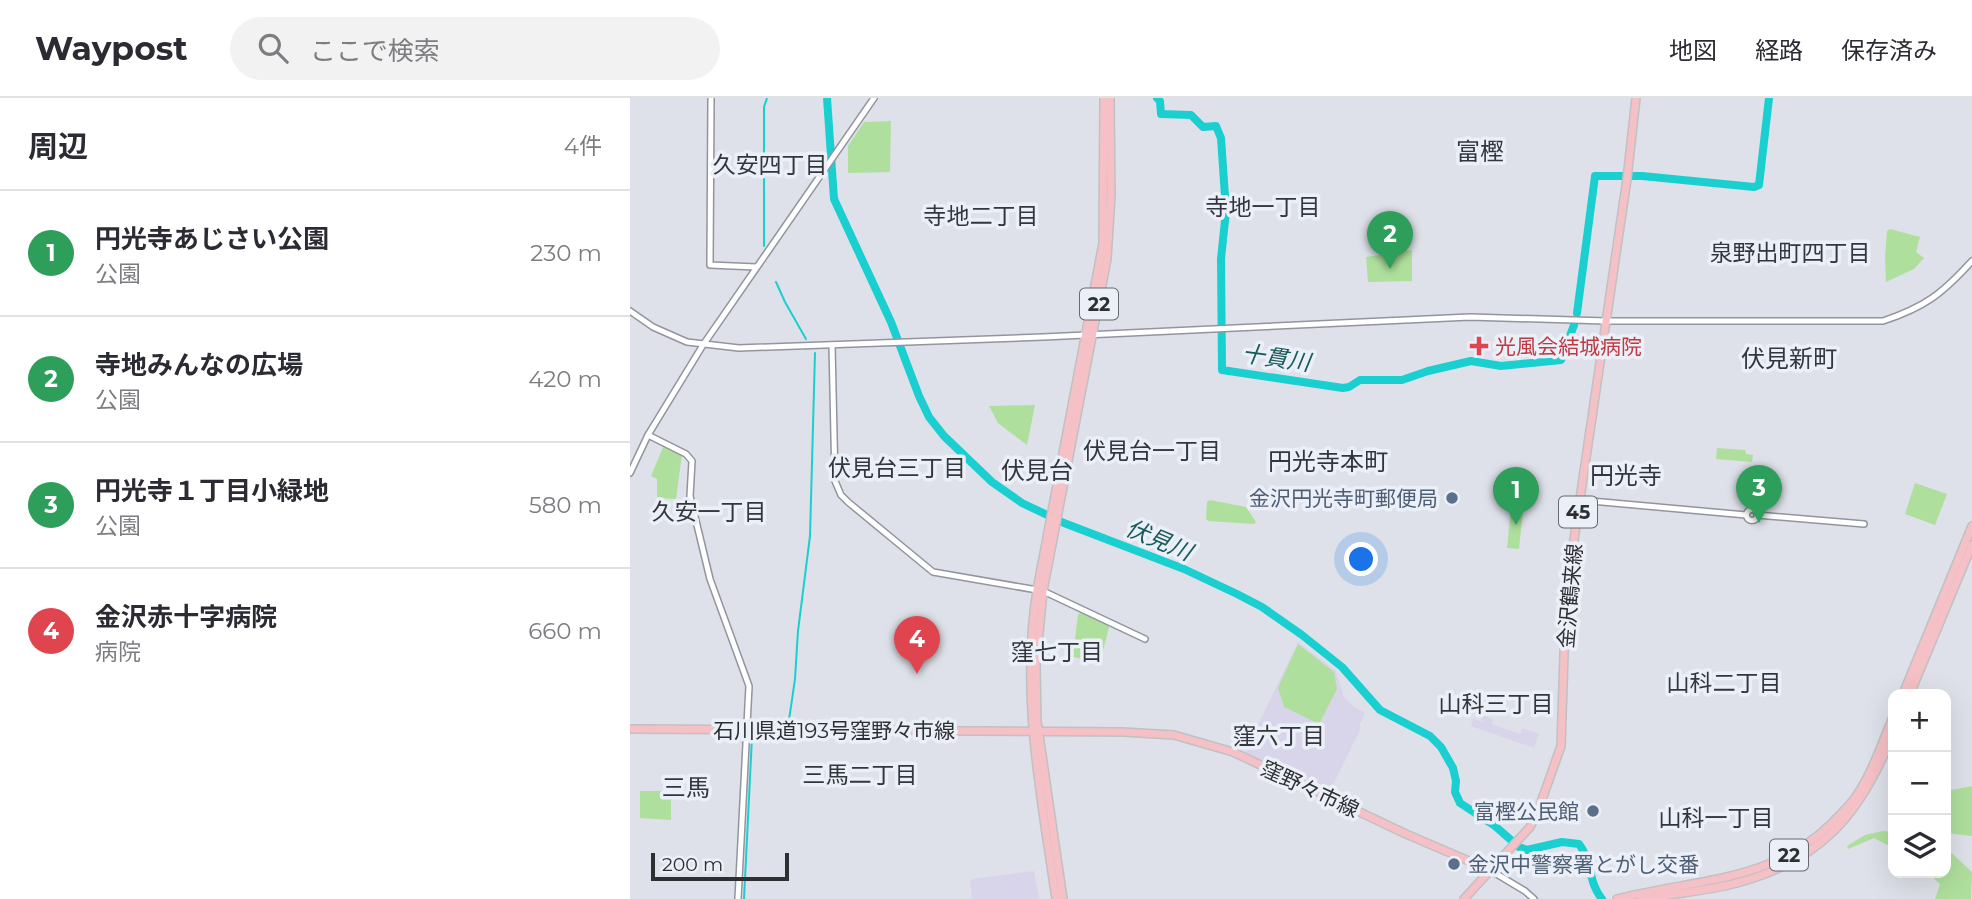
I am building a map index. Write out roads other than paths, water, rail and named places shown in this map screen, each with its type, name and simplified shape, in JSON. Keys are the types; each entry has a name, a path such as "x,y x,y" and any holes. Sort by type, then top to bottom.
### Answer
{"main road":[{"name":"22","path":"1089,335 1104,228 1104,98"},
{"name":"22","path":"1056,899 1035,731 1040,591 1110,238 1110,98"},
{"name":"金沢鶴来線","path":"1464,899 1530,827 1560,746 1566,594 1636,98"},
{"path":"1905,689 1972,526"},
{"path":"1912,689 1972,545"},
{"name":"石川県道193号窪野々市線","path":"630,729 1035,731"},
{"name":"22","path":"1617,899 1765,867 1799,849 1824,830 1854,799 1888,729"},
{"name":"22","path":"1035,731 1063,899"},
{"name":"窪野々市線","path":"1035,731 1142,732 1204,742 1233,752 1406,834 1490,870"},
{"name":"22","path":"1641,899 1736,883 1805,855 1836,829 1859,803 1875,778 1888,746"}],"street":[{"path":"711,98 710,265 756,267"},
{"path":"630,473 648,435 703,345 874,98"},
{"path":"630,310 667,334 703,345 739,348 1470,317 1606,321 1883,321 1927,303 1946,289 1972,261"},
{"path":"832,345 835,481 841,495 933,572 1040,591 1145,639"},
{"path":"648,435 686,454 692,461 690,496 710,579 749,686 738,899"},
{"path":"1580,500 1746,514 1753,509 1757,515 1864,524"},
{"path":"1490,870 1534,899"}],"waterway":[{"path":"764,246 764,107 767,98"},
{"name":"伏見川","path":"827,98 834,199 891,322 919,396 929,417 944,436 992,482 1022,503 1064,523 1184,569 1262,607 1302,635 1342,667 1380,710 1430,736 1441,747 1453,768 1455,792 1460,803 1495,826 1519,847 1527,850 1562,842 1579,844 1586,857 1594,886 1602,899"},
{"name":"十貫川","path":"1157,98 1160,101 1161,114 1191,115 1203,127 1216,126 1221,138 1226,211 1221,259 1222,370 1343,388 1360,380 1402,380 1471,361 1501,366 1561,360 1574,325"},
{"name":"十貫川","path":"1577,313 1595,176 1642,176 1754,187 1759,185 1769,98"},
{"path":"776,282 806,339"},
{"path":"788,727 810,536 815,353"},
{"path":"744,899 752,737 755,734 786,733"}],"place":[{"name":"寺地みんなの広場","path":"1390,269"},
{"name":"光風会結城病院","path":"1479,346"},
{"name":"金沢円光寺町郵便局","path":"1452,498"},
{"name":"円光寺１丁目小緑地","path":"1759,523"},
{"name":"円光寺あじさい公園","path":"1516,525"},
{"name":"金沢赤十字病院","path":"917,674"},
{"name":"富樫公民館","path":"1593,811"},
{"name":"金沢中警察署とがし交番","path":"1454,864"}],"district":[{"name":"富樫","path":"1480,151"},
{"name":"久安四丁目","path":"770,165"},
{"name":"寺地一丁目","path":"1263,207"},
{"name":"寺地二丁目","path":"981,216"},
{"name":"泉野出町四丁目","path":"1790,253"},
{"name":"伏見新町","path":"1789,358"},
{"name":"伏見台一丁目","path":"1152,451"},
{"name":"円光寺本町","path":"1328,461"},
{"name":"伏見台三丁目","path":"897,468"},
{"name":"伏見台","path":"1037,470"},
{"name":"円光寺","path":"1626,475"},
{"name":"久安一丁目","path":"709,512"},
{"name":"窪七丁目","path":"1057,652"},
{"name":"山科二丁目","path":"1724,683"},
{"name":"山科三丁目","path":"1496,704"},
{"name":"窪六丁目","path":"1279,736"},
{"name":"三馬二丁目","path":"860,775"},
{"name":"三馬","path":"686,787"},
{"name":"山科一丁目","path":"1716,818"}]}
